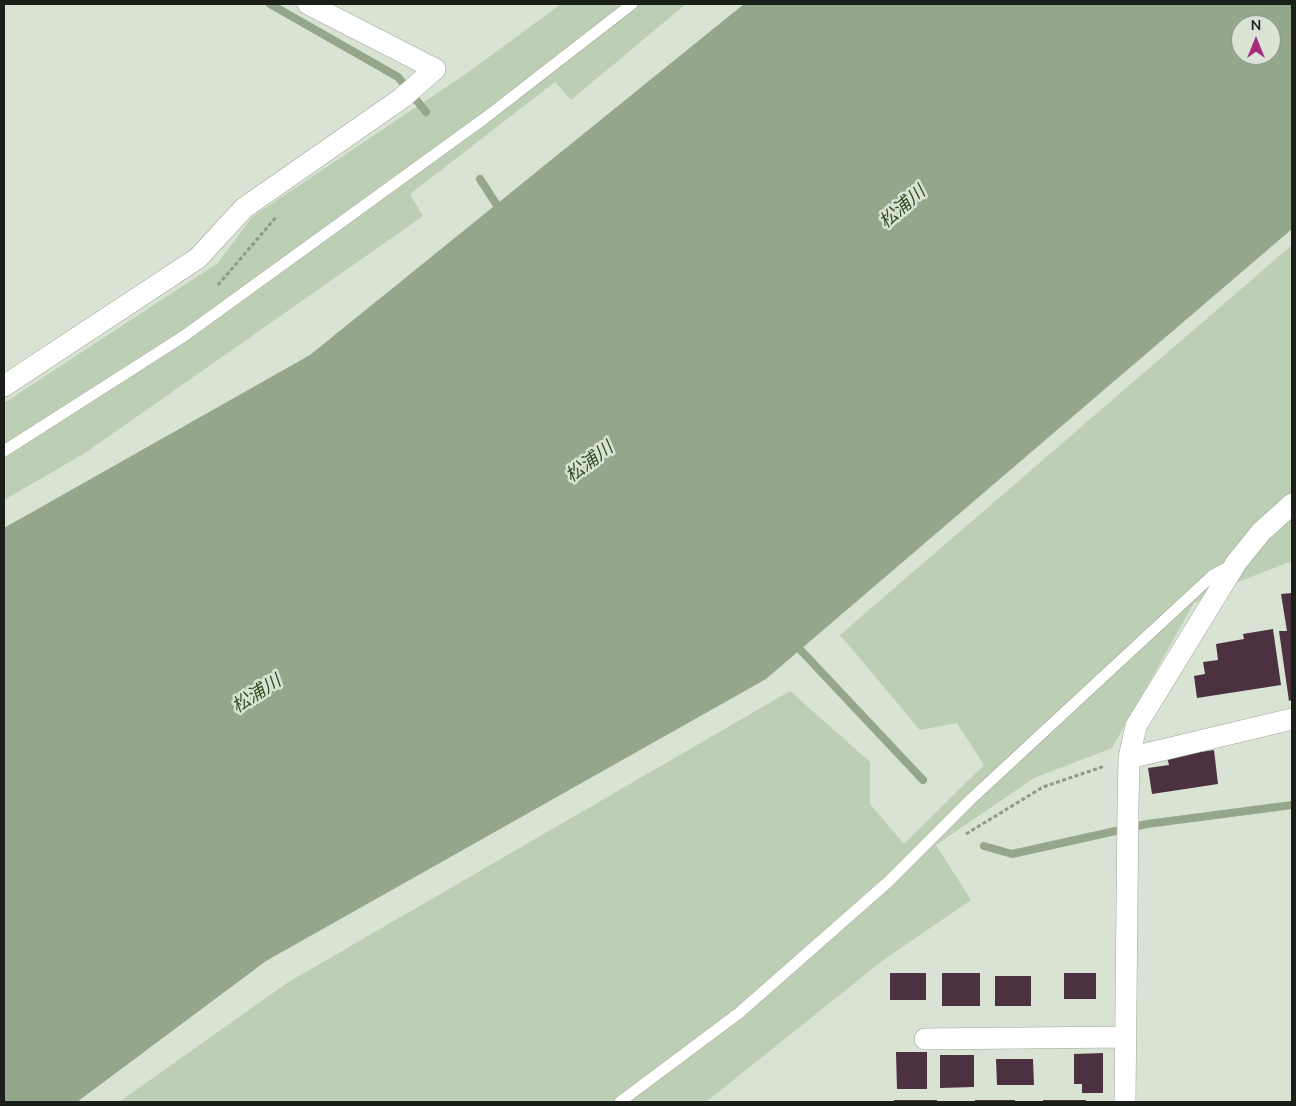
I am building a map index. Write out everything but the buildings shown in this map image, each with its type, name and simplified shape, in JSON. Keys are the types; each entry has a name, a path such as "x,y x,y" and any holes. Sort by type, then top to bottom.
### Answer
{"street":[{"path":"4,386 198,258 244,208 402,98 434,69 308,4"},
{"path":"1125,1102 1129,758 1136,726 1236,564 1261,532 1292,504"},
{"path":"1129,758 1292,719"},
{"path":"925,1039 1125,1038"}],"lane":[{"path":"4,451 184,336 485,118 632,4"},
{"path":"620,1102 747,1006 888,882 970,800 1213,574 1236,564"}],"path":[{"path":"212,293 281,212"},
{"path":"962,837 1043,787 1129,758"}],"shaded area":[{"path":"561,4 686,4 571,100 555,82 410,194 423,216 85,453 4,500 4,403 218,263 252,217 470,71"},
{"path":"1292,245 1292,561 1240,581 1194,603 1112,748 1034,778 936,845 971,900 882,961 706,1102 119,1102 287,983 790,691 870,762 870,804 904,844 984,765 957,723 920,730 840,635"}],"water":[{"name":"松浦川","path":"744,4 1292,4 1292,229 766,679 266,961 77,1102 4,1102 4,528 310,355"}],"waterway":[{"path":"270,4 398,77 426,112"},
{"path":"480,179 502,213"},
{"path":"793,642 923,780"},
{"path":"984,846 1012,854 1147,824 1292,805"}]}
